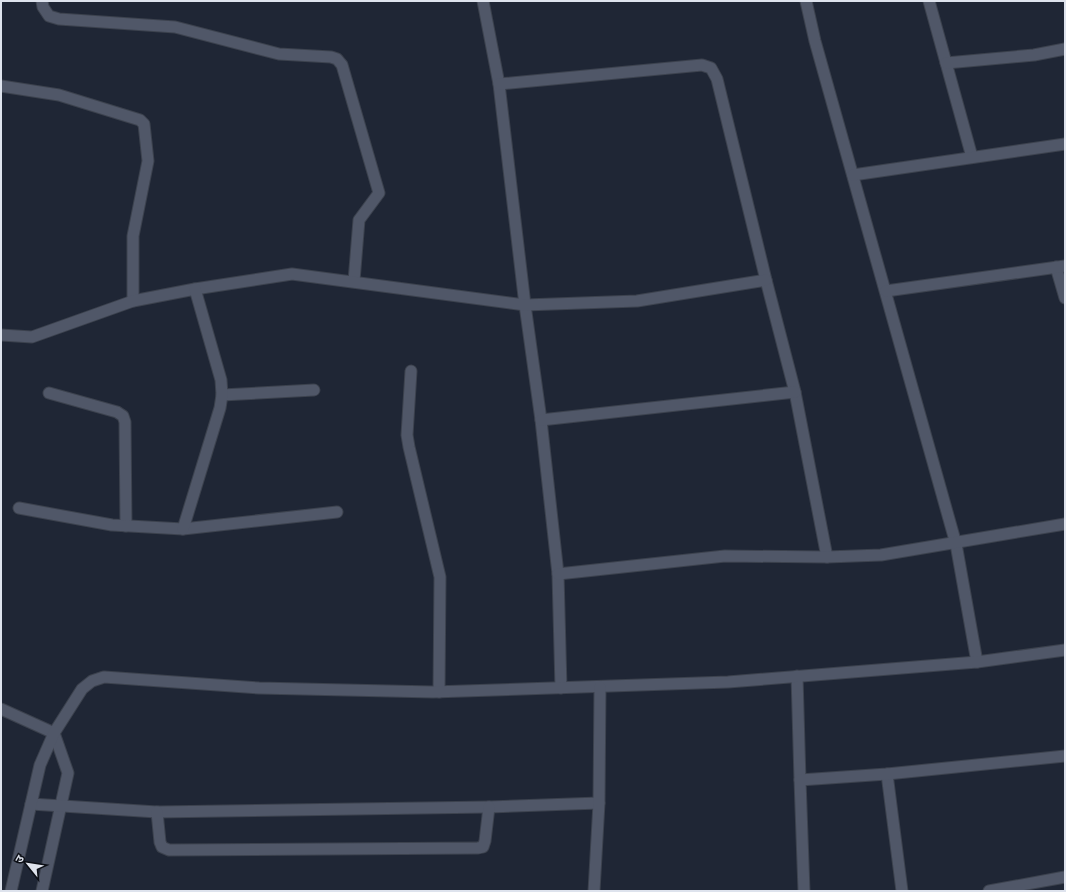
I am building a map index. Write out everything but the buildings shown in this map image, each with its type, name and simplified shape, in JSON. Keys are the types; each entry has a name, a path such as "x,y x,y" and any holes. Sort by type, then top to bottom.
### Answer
{"street":[{"path":"42,1 43,7 49,16 59,19 175,27 280,54 331,57 337,59 342,65 379,193 359,220 354,281"},
{"path":"483,1 499,84 525,305 541,420 558,574 561,688"},
{"path":"806,1 815,41 956,544 977,662"},
{"path":"929,1 972,158"},
{"path":"946,63 1034,55 1065,49"},
{"path":"499,84 702,65 711,68 718,79 766,280 795,392 827,557"},
{"path":"1,86 60,95 140,120 144,124 148,161 133,236 133,301"},
{"path":"853,175 1065,144"},
{"path":"886,291 1060,266 1065,298"},
{"path":"1,335 21,337 40,334 133,301 195,289 292,274 354,281 525,305 638,301 766,280"},
{"path":"183,528 220,408 222,395 222,380 195,289"},
{"path":"411,371 408,435 409,447 440,577 439,692"},
{"path":"222,395 314,390"},
{"path":"541,420 795,392"},
{"path":"49,393 117,412 123,416 126,422 126,526"},
{"path":"19,508 126,526 183,528 337,512"},
{"path":"558,574 718,557 827,557 881,555 956,544 1065,524"},
{"path":"11,891 40,765 54,733 82,689 92,681 104,677 259,688 439,692 728,682 977,662 1065,650"},
{"path":"796,676 804,891"},
{"path":"594,891 599,803 600,687"},
{"path":"1,709 54,733 68,773 62,806 42,891"},
{"path":"800,780 887,774 1065,756"},
{"path":"887,774 902,891"},
{"path":"31,804 157,812 489,807 599,803"},
{"path":"157,812 160,842 162,847 169,850 478,848 483,846 485,841 489,807"},
{"path":"989,891 1065,877"}]}
